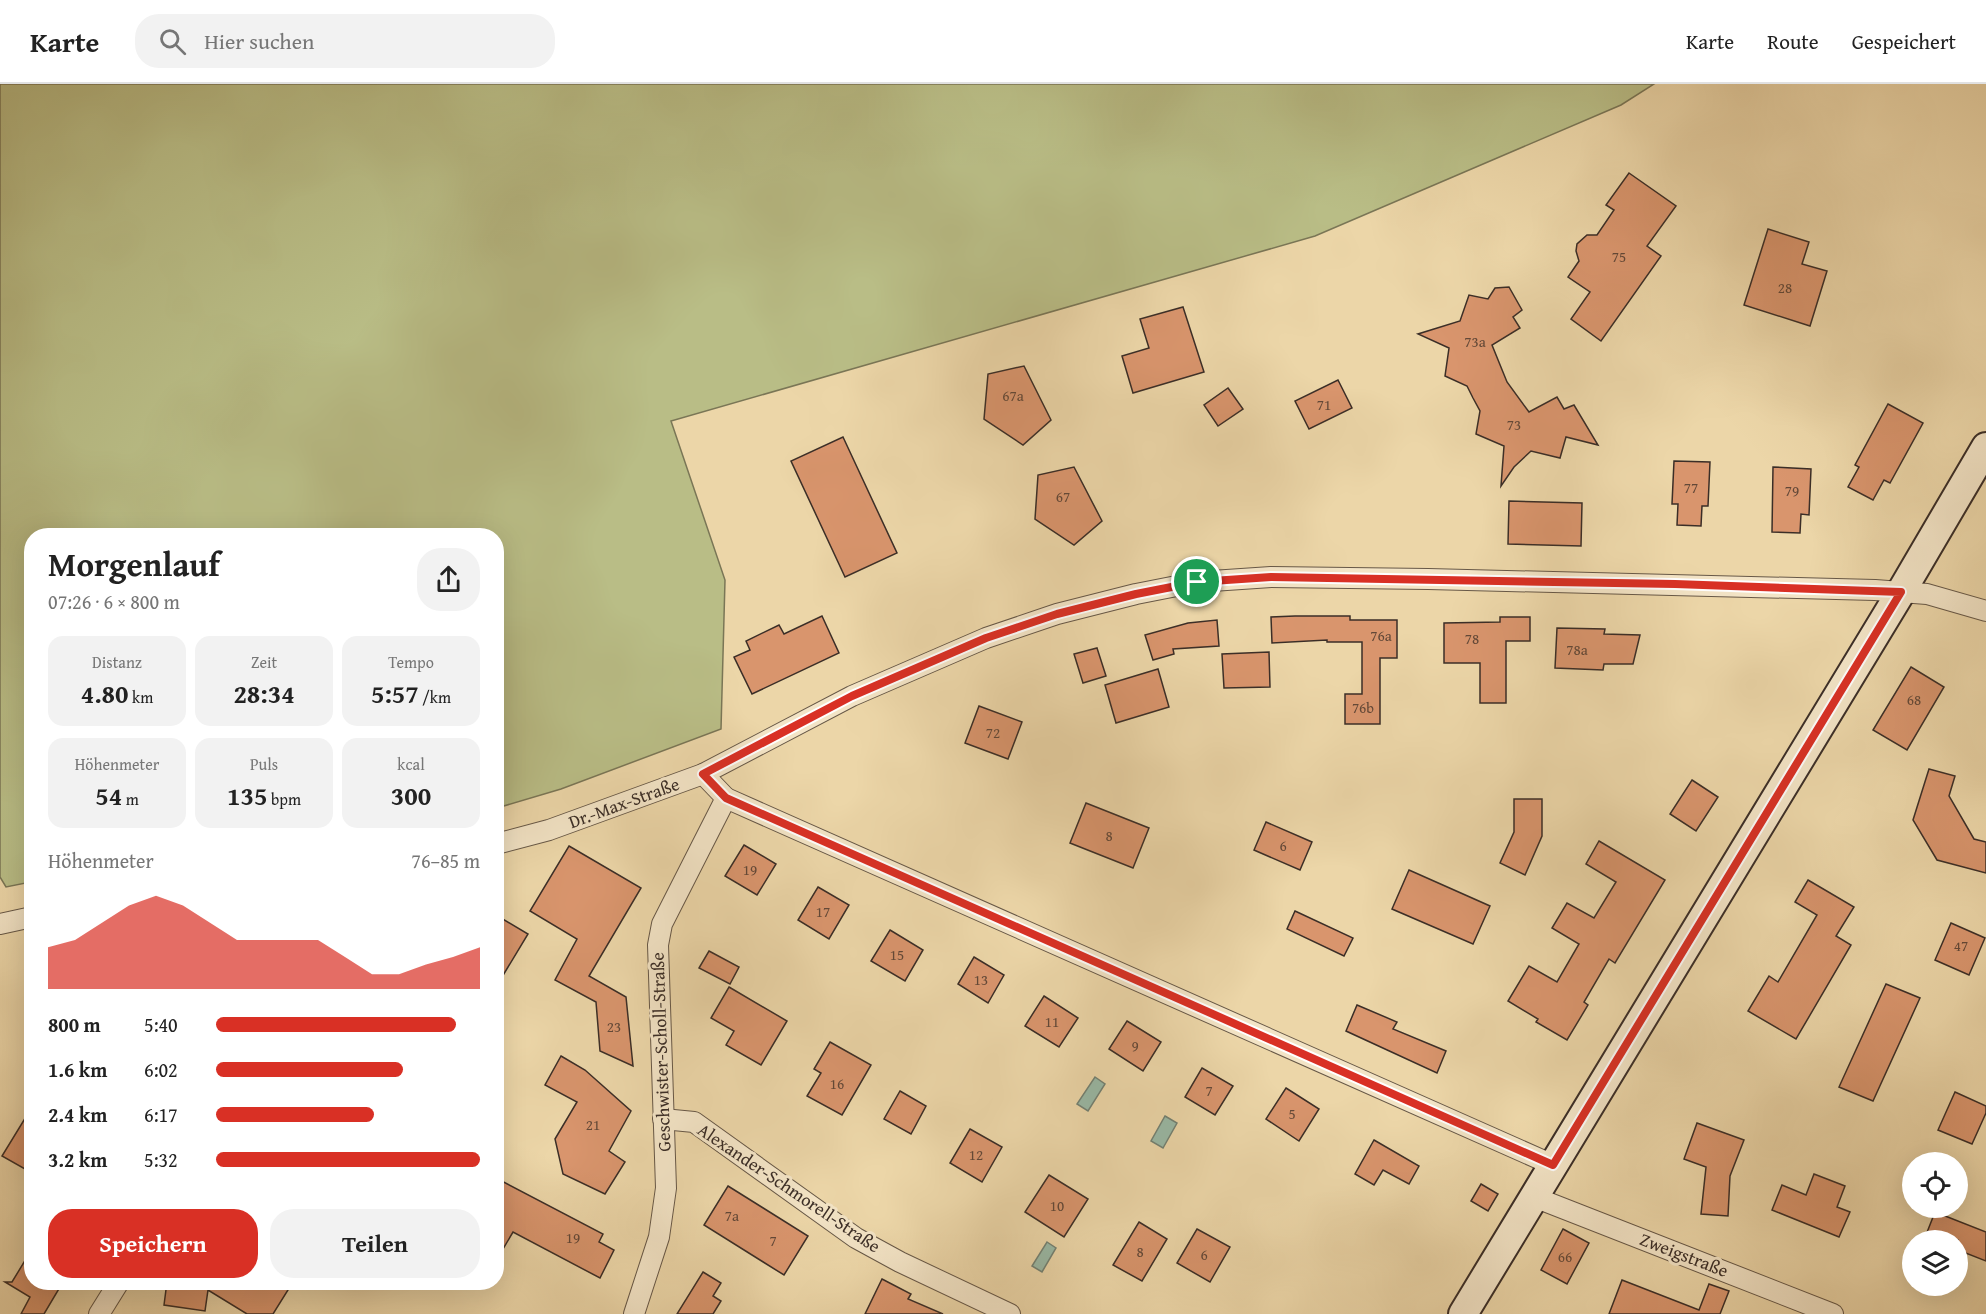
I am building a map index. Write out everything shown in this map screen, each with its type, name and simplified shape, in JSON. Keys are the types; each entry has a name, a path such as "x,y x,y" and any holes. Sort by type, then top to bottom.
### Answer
{"main road":[{"path":"1463,1314 1901,592 1986,447"}],"street":[{"name":"Dr.-Max-Straße","path":"504,842 549,830 703,774 852,696 986,638 1057,614 1136,594 1197,582 1271,577 1428,579 1901,592 1927,594 1986,611"},
{"path":"703,774 726,798 1553,1165"},
{"name":"Geschwister-Scholl-Straße","path":"634,1314 659,1237 666,1188 658,945 662,924 726,798"},
{"path":"0,924 24,919"},
{"name":"Alexander-Schmorell-Straße","path":"663,1119 694,1122 856,1238 900,1262 1010,1314"},
{"name":"Zweigstraße","path":"1534,1197 1833,1314"},
{"path":"99,1314 114,1290"}],"green space":[{"path":"0,84 1654,84 1621,105 1315,236 671,421 725,580 721,729 561,789 504,806 504,528 24,528 24,883 6,887 0,877"}],"shaded area":[{"path":"1095,1077 1105,1084 1088,1111 1077,1104"},
{"path":"1165,1116 1177,1123 1163,1148 1151,1141"},
{"path":"1047,1242 1056,1248 1042,1272 1032,1266"}],"building":[{"path":"1629,173 1676,206 1647,246 1661,256 1601,341 1571,319 1590,292 1568,277 1579,261 1576,251 1577,244 1587,235 1597,235 1614,210 1606,205"},
{"path":"1768,229 1809,242 1802,264 1827,271 1810,326 1744,305"},
{"path":"1509,287 1522,310 1513,317 1520,328 1492,345 1507,382 1529,412 1557,397 1564,409 1574,405 1598,445 1566,437 1560,458 1531,451 1514,467 1501,486 1504,446 1476,434 1480,411 1467,386 1445,376 1449,348 1418,334 1460,321 1469,295 1488,299 1495,288"},
{"path":"1183,307 1204,372 1133,393 1122,356 1149,348 1140,319"},
{"path":"1024,366 1051,420 1023,445 984,419 988,374"},
{"path":"1338,380 1352,408 1309,429 1295,401"},
{"path":"1228,388 1243,409 1218,426 1204,405"},
{"path":"1888,404 1923,423 1890,483 1884,480 1873,500 1848,487 1859,467 1855,465"},
{"path":"843,437 897,553 845,577 791,461"},
{"path":"1674,461 1710,462 1708,506 1702,506 1701,526 1677,525 1678,504 1672,504"},
{"path":"1074,467 1102,521 1074,545 1035,519 1038,475"},
{"path":"1773,467 1811,469 1809,515 1801,514 1800,533 1772,532"},
{"path":"1509,501 1582,503 1581,546 1508,544"},
{"path":"822,616 839,653 752,694 734,657 750,650 746,641 779,625 784,634"},
{"path":"1350,616 1350,620 1397,620 1397,658 1380,658 1380,724 1345,724 1345,694 1362,694 1362,642 1327,642 1327,640 1272,643 1271,617"},
{"path":"1500,617 1530,617 1530,641 1506,641 1506,703 1480,703 1480,663 1444,663 1444,623 1500,622"},
{"path":"1217,620 1219,646 1173,649 1174,654 1153,660 1145,635 1188,623"},
{"path":"1557,628 1605,629 1604,634 1640,635 1633,664 1604,664 1603,670 1555,668"},
{"path":"1097,648 1106,676 1083,683 1074,654"},
{"path":"1269,652 1270,687 1224,688 1222,654"},
{"path":"1911,667 1944,687 1907,750 1873,730"},
{"path":"1158,669 1169,707 1116,723 1105,685"},
{"path":"979,706 1022,722 1008,759 965,743"},
{"path":"1929,769 1955,776 1949,796 1974,839 1986,842 1986,873 1937,860 1913,820"},
{"path":"1692,780 1718,797 1696,831 1670,814"},
{"path":"1514,799 1542,799 1542,836 1525,875 1500,863 1514,832"},
{"path":"1086,803 1149,828 1133,868 1070,843"},
{"path":"1266,822 1312,842 1300,870 1254,850"},
{"path":"1599,841 1665,880 1615,963 1609,959 1584,1002 1588,1005 1567,1040 1536,1022 1538,1019 1508,1001 1529,966 1557,982 1579,944 1552,928 1567,903 1594,918 1616,882 1586,864"},
{"path":"744,845 776,864 757,895 725,876"},
{"path":"569,846 641,888 589,976 626,997 633,1066 600,1051 596,1002 555,980 577,939 530,911"},
{"path":"1409,870 1490,906 1473,944 1392,909"},
{"path":"1808,880 1854,907 1836,936 1851,945 1796,1039 1748,1011 1769,976 1778,982 1817,915 1795,902"},
{"path":"818,887 849,905 829,939 798,920"},
{"path":"1295,911 1353,938 1344,956 1287,929"},
{"path":"504,920 528,934 504,974"},
{"path":"1951,923 1985,938 1969,975 1935,960"},
{"path":"890,930 923,950 905,981 871,961"},
{"path":"709,951 739,967 730,984 699,968"},
{"path":"974,957 1004,975 988,1003 958,984"},
{"path":"1886,984 1920,998 1873,1101 1839,1087"},
{"path":"729,987 787,1021 761,1065 726,1045 734,1031 711,1018"},
{"path":"1044,996 1078,1018 1059,1047 1025,1026"},
{"path":"1357,1005 1397,1022 1393,1029 1446,1051 1437,1073 1346,1031"},
{"path":"1127,1021 1161,1042 1143,1071 1109,1049"},
{"path":"830,1042 871,1065 842,1115 807,1096 821,1073 814,1069"},
{"path":"561,1056 585,1070 631,1111 609,1151 625,1162 605,1194 563,1174 555,1139 577,1102 545,1085"},
{"path":"1202,1068 1233,1086 1215,1115 1185,1097"},
{"path":"1286,1088 1319,1109 1299,1141 1266,1119"},
{"path":"900,1091 926,1106 911,1134 884,1119"},
{"path":"1955,1092 1986,1106 1986,1113 1972,1144 1938,1130"},
{"path":"24,1120 24,1168 2,1156"},
{"path":"1697,1123 1744,1140 1730,1176 1728,1216 1701,1214 1706,1167 1684,1159"},
{"path":"970,1129 1002,1147 982,1182 950,1163"},
{"path":"1374,1140 1419,1166 1409,1184 1383,1170 1374,1185 1355,1174"},
{"path":"1814,1174 1845,1186 1837,1207 1850,1212 1839,1237 1772,1210 1782,1185 1806,1195"},
{"path":"1049,1175 1088,1199 1064,1237 1025,1212"},
{"path":"504,1182 603,1234 599,1242 614,1250 600,1278 513,1232 504,1247"},
{"path":"1481,1184 1498,1194 1488,1211 1471,1201"},
{"path":"728,1186 808,1236 784,1275 704,1225"},
{"path":"1933,1218 1950,1218 1986,1232 1986,1261 1968,1254 1968,1230 1928,1230"},
{"path":"1139,1222 1167,1239 1142,1281 1113,1265"},
{"path":"1197,1229 1230,1247 1210,1282 1177,1263"},
{"path":"1563,1229 1589,1243 1567,1284 1541,1270"},
{"path":"24,1262 24,1290 58,1290 44,1314 21,1314 30,1297 5,1282 12,1282"},
{"path":"703,1272 721,1283 713,1296 721,1301 713,1314 677,1314"},
{"path":"882,1279 911,1294 908,1299 943,1314 865,1314"},
{"path":"1622,1280 1699,1310 1709,1284 1729,1291 1720,1314 1609,1314"},
{"path":"166,1290 208,1290 205,1311 164,1305"},
{"path":"208,1290 288,1290 273,1314 247,1314"}],"route":[{"path":"1271,577 1428,579 1901,592 1553,1165 726,798 703,774 852,696 986,638 1057,614 1136,594 1197,582 1271,577"}]}
